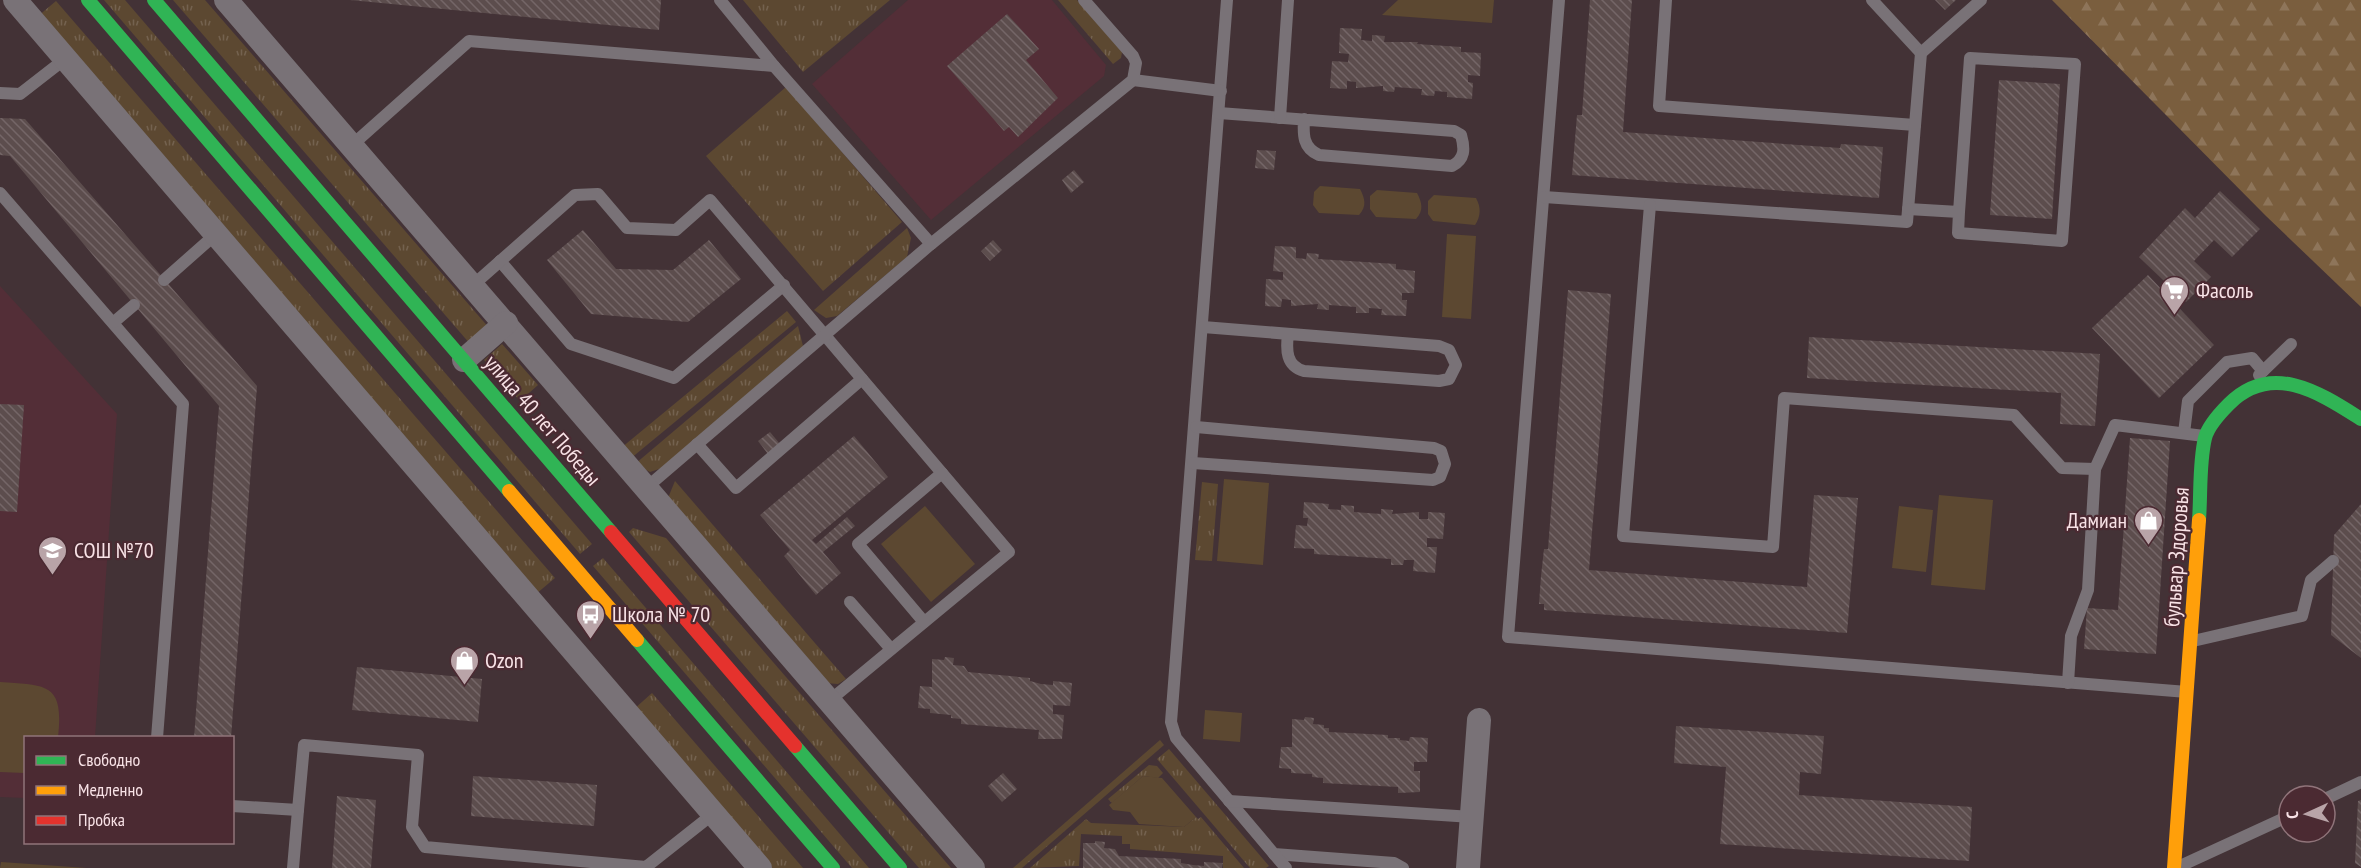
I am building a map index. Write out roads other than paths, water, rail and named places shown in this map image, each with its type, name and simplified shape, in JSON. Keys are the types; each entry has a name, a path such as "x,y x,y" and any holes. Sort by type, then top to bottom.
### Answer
{"main road":[{"path":"88,0 833,868"},
{"name":"улица 40 лет Победы","path":"154,0 900,868"},
{"name":"бульвар Здоровья","path":"2174,868 2205,436 2219,411 2244,390 2273,383 2305,387 2361,419"}],"street":[{"path":"15,0 760,868"},
{"path":"226,0 973,868"},
{"path":"464,360 506,323"},
{"path":"1468,868 1479,720"}],"lane":[{"path":"720,0 774,66 931,244"},
{"path":"646,488 931,244 1133,80 1136,63 1133,56 1084,0"},
{"path":"1227,0 1196,427 1171,722 1176,738 1286,868"},
{"path":"1280,118 1287,0"},
{"path":"1559,0 1508,638 2188,692"},
{"path":"1666,0 1659,106 1915,125"},
{"path":"1872,0 1921,53"},
{"path":"1544,197 1907,222 1921,53 1981,0"},
{"path":"351,146 469,41 774,66"},
{"path":"1970,58 2075,64 2062,241 1958,234 1959,212 1970,58"},
{"path":"0,93 20,94 66,59"},
{"path":"1133,80 1221,91"},
{"path":"1219,113 1454,131 1461,135 1463,155 1459,162 1452,166 1319,155 1312,152 1306,144 1304,120"},
{"path":"0,193 183,404 157,736"},
{"path":"472,286 574,195 598,194 627,228 676,230 710,200 784,285 1009,552 829,701"},
{"path":"1650,205 1623,536 1773,547 1784,398 2014,415 2062,468 2095,469"},
{"path":"1908,209 1959,212"},
{"path":"164,280 216,234"},
{"path":"500,261 571,344 674,378 784,285"},
{"path":"114,322 134,305"},
{"path":"1203,327 1439,346 1449,350 1456,366 1449,379 1439,381 1304,371 1296,369 1286,352 1288,334"},
{"path":"2244,390 2291,344"},
{"path":"2184,433 2188,401 2227,362 2252,358 2263,371"},
{"path":"697,444 736,488 862,379"},
{"path":"2068,683 2072,636 2088,590 2095,469 2115,425 2205,436"},
{"path":"1193,463 1433,480 1440,477 1445,464 1441,451 1434,448 1196,427"},
{"path":"924,622 858,544 942,472"},
{"path":"2192,642 2302,616 2311,580 2333,561"},
{"path":"850,602 891,650"},
{"path":"293,868 304,745 418,755 412,827 425,847 646,867 713,814"},
{"path":"2337,793 2361,782"},
{"path":"1229,801 1472,817"},
{"path":"234,806 298,810"},
{"path":"2174,868 2277,821"},
{"path":"1274,854 1394,863 1403,868"}],"place":[{"name":"Фасоль","path":"2175,316"},
{"name":"Дамиан","path":"2148,546"},
{"name":"СОШ №70","path":"53,576"},
{"name":"Школа № 70","path":"591,640"},
{"name":"Ozon","path":"464,686"}]}
